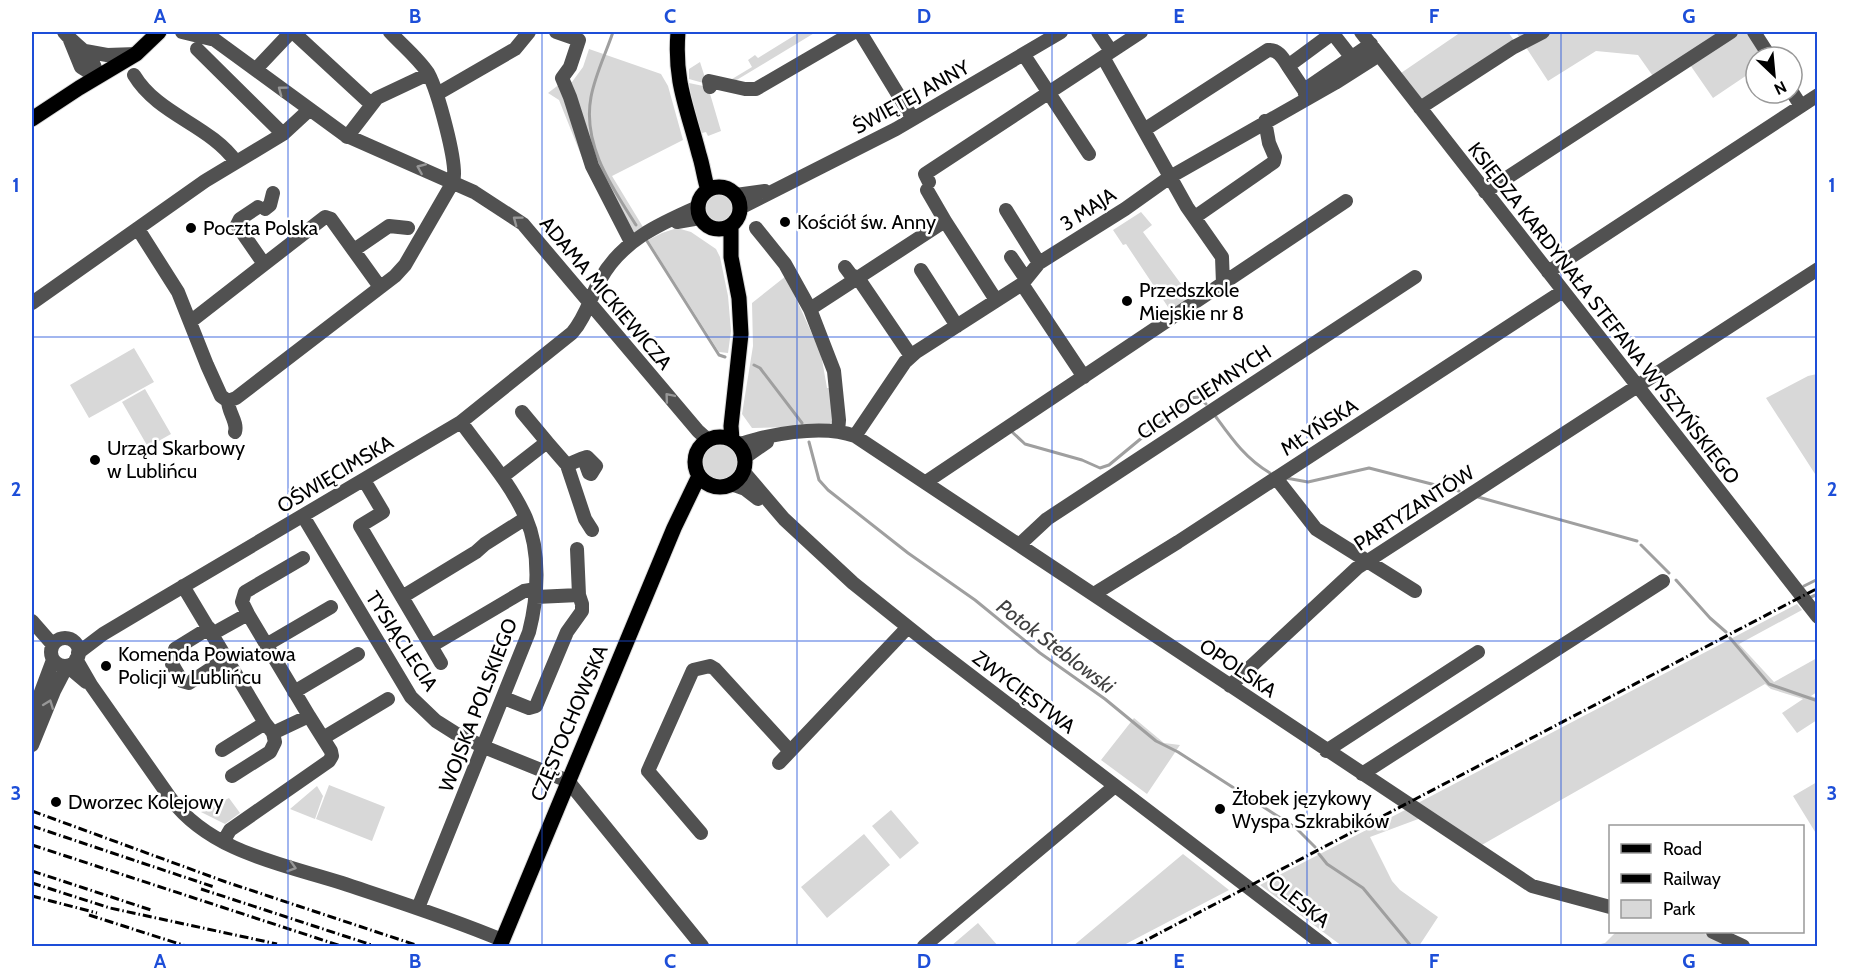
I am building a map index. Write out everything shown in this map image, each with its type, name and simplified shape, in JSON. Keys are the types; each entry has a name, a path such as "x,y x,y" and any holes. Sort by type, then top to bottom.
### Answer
{"main road":[{"path":"32,119 97,76 136,54 159,32"},
{"path":"678,32 677,61 681,95 713,189"},
{"path":"32,106 57,102"},
{"path":"725,188 738,201 736,221 724,227 707,226 699,212 703,195 713,189 725,188"},
{"path":"724,227 739,298 738,368 732,426 735,442 744,464 738,478 731,484 714,486 699,476 694,463 695,456 698,449 712,438 722,425 738,368"},
{"path":"712,438 735,442"},
{"name":"CZĘSTOCHOWSKA","path":"501,943 680,516 699,476"},
{"name":"CZĘSTOCHOWSKA","path":"680,516 706,490 714,486"}],"street":[{"name":"ADAMA MICKIEWICZA","path":"182,32 216,40"},
{"name":"ADAMA MICKIEWICZA","path":"204,32 347,137 486,198 527,227 698,431 712,438"},
{"path":"256,69 292,32 371,104"},
{"path":"138,229 178,292 223,399 228,401 236,399 395,276 405,265 453,182 454,166 437,94 428,74 390,32"},
{"path":"437,94 511,51 529,32"},
{"path":"556,32 579,40 570,67 562,78 592,166 631,242"},
{"path":"710,87 709,81 756,90 854,32"},
{"path":"860,32 913,119"},
{"name":"ŚWIĘTEJ ANNY","path":"738,201 776,189 858,150 1061,32"},
{"path":"1098,32 1144,130 1170,177 1222,256 1223,284"},
{"path":"996,300 945,221 928,186 925,174 1141,32"},
{"name":"KSIĘDZA KARDYNAŁA STEFANA WYSZYŃSKIEGO","path":"1361,32 1818,616"},
{"path":"1420,108 1514,47 1544,32"},
{"path":"1485,192 1731,32"},
{"path":"1754,32 1762,45"},
{"path":"1288,66 1332,34 1352,58"},
{"path":"67,35 94,61 97,76"},
{"path":"67,35 81,67 79,88"},
{"path":"197,49 283,134"},
{"path":"1144,130 1268,50 1279,54 1306,94 1352,58 1375,50"},
{"name":"3 MAJA","path":"855,436 911,356 1024,281 1039,263 1105,222 1170,177 1265,121 1375,50"},
{"path":"86,51 107,55 136,54"},
{"path":"1024,55 1089,154"},
{"path":"81,67 97,76"},
{"path":"347,137 371,104 380,96 428,74"},
{"path":"134,75 147,94 223,146 236,162"},
{"path":"1548,272 1818,95"},
{"path":"32,303 236,162 283,134 309,110"},
{"path":"1195,217 1275,162 1265,121"},
{"path":"264,264 237,225 240,219 270,205 273,193"},
{"path":"926,482 1346,201"},
{"path":"1006,210 1039,263"},
{"path":"590,303 609,264 631,242 650,229 699,212"},
{"path":"190,322 325,217 331,219 380,287"},
{"path":"810,309 945,221"},
{"path":"354,250 389,226 408,228"},
{"path":"756,228 785,264 810,309 834,371 838,431"},
{"path":"1011,257 1084,376"},
{"path":"845,267 850,275 858,278 911,356"},
{"name":"PARTYZANTÓW","path":"1230,686 1352,573 1367,562 1818,269"},
{"path":"921,270 957,326"},
{"name":"CICHOCIEMNYCH","path":"1019,545 1047,519 1415,277"},
{"name":"MŁYŃSKA","path":"1094,594 1563,291"},
{"name":"OŚWIĘCIMSKA","path":"73,655 103,634 461,422 569,336 590,303"},
{"path":"228,401 228,409 236,427 235,432"},
{"path":"522,412 567,465 585,519 592,530"},
{"name":"WOJSKA POLSKIEGO","path":"418,908 529,632 536,593 534,544 526,518 502,477 461,422"},
{"name":"OPOLSKA","path":"735,442 813,431 838,431 855,436 1532,886 1609,906"},
{"path":"744,464 758,447 783,435"},
{"path":"502,477 547,442"},
{"path":"567,465 581,459"},
{"name":"ZWYCIĘSTWA","path":"744,464 784,519"},
{"path":"1275,478 1316,529 1414,591"},
{"path":"364,480 383,512 360,526 441,663"},
{"name":"ZWYCIĘSTWA","path":"731,484 745,489 784,519 853,583 908,627 1248,887"},
{"name":"TYSIĄCLECIA","path":"303,516 411,697 436,721 455,733 568,782"},
{"path":"402,597 476,552 484,544 526,518"},
{"path":"504,698 529,708 536,706 567,632 582,611 577,549"},
{"path":"223,842 230,830 329,760 332,754 242,602 245,592 303,558"},
{"path":"1362,774 1663,581"},
{"path":"183,586 269,728 275,742 270,752 232,776"},
{"path":"431,646 524,591 579,596"},
{"path":"266,645 331,607"},
{"path":"227,658 189,683 182,681 172,664 176,648 248,614"},
{"path":"32,621 53,645"},
{"path":"779,763 908,627"},
{"path":"32,716 53,660 51,652 53,645 61,639 171,799 196,824 243,852 418,908 501,943"},
{"path":"1326,751 1479,652"},
{"path":"294,692 358,654"},
{"path":"53,660 59,665 73,655"},
{"path":"32,745 54,691 73,655"},
{"path":"701,833 648,771 693,670 710,666 716,669 790,752"},
{"path":"323,738 388,699"},
{"path":"222,750 269,728 309,716"},
{"path":"568,782 702,946"},
{"path":"924,946 1115,786"},
{"name":"OLESKA","path":"1248,887 1325,946"},
{"path":"1715,933 1743,946"}],"green space":[{"path":"800,32 816,32 735,81 732,79 752,67 748,60 755,55 758,58"},
{"path":"1461,32 1508,32 1516,43 1424,103 1401,73"},
{"path":"1516,32 1760,32 1768,45 1744,45 1744,77 1713,98 1686,59 1655,79 1638,55 1596,51 1548,81"},
{"path":"589,49 661,74 668,86 683,140 612,176 643,227 623,240 585,165 559,100 548,93 565,80 572,82 583,67"},
{"path":"700,62 707,84 689,79 689,69"},
{"path":"689,83 708,87 721,131 708,136 706,132 702,133 694,112"},
{"path":"719,194 729,198 733,208 729,218 719,222 709,218 705,208 709,198"},
{"path":"1141,212 1152,225 1143,232 1192,299 1172,313 1126,244 1123,245 1113,230"},
{"path":"677,228 691,232 716,249 720,257 728,296 731,331 728,353 719,352 648,240"},
{"path":"786,276 821,354 827,388 831,388 834,418 829,426 752,428 742,414 753,346 752,303"},
{"path":"134,348 154,382 89,418 70,385"},
{"path":"1818,374 1817,477 1766,398 1808,376"},
{"path":"145,389 171,434 148,447 122,402"},
{"path":"720,443 733,449 739,462 733,475 720,481 707,475 701,462 707,449"},
{"path":"1797,604 1802,610 1739,644 1774,682 1817,658 1817,692 1811,696 1817,698 1817,720 1797,733 1782,713 1803,699 1771,689 1765,684 1480,846 1416,804"},
{"path":"1134,718 1164,743 1180,745 1147,794 1101,760"},
{"path":"1817,782 1817,835 1793,796"},
{"path":"329,785 385,807 372,841 316,819"},
{"path":"317,786 323,796 315,819 290,809"},
{"path":"229,798 240,813 225,824 201,812"},
{"path":"1407,809 1421,818 1370,837 1392,881 1400,890 1438,917 1419,946 1342,946 1260,885"},
{"path":"891,810 919,843 900,859 872,826"},
{"path":"864,834 890,865 827,918 801,887"},
{"path":"1183,854 1229,890 1122,946 1073,946"},
{"path":"978,923 998,946 951,946"},
{"path":"1615,933 1702,933 1734,946 1592,946 1605,943"}],"waterway":[{"name":"Potok Steblowski","path":"613,32 591,97 589,115 591,132 601,165 636,225"},
{"name":"Potok Steblowski","path":"647,241 719,355 725,357"},
{"name":"Potok Steblowski","path":"754,365 760,368 802,423"},
{"path":"1011,431 1025,444 1082,460 1100,468 1109,465 1190,398 1199,397 1206,404"},
{"path":"1216,417 1247,455 1270,473"},
{"name":"Potok Steblowski","path":"809,442 819,480 828,490 908,553 975,600 1040,653 1105,699 1156,741 1178,752 1296,828 1315,847"},
{"path":"1286,478 1308,482 1369,468 1459,491"},
{"path":"1478,497 1637,541"},
{"path":"1641,545 1669,573"},
{"path":"1804,586 1818,579"},
{"path":"1676,580 1710,618 1726,632"},
{"path":"1811,597 1818,594"},
{"path":"1730,638 1769,684 1818,701"},
{"name":"Potok Steblowski","path":"1319,854 1327,864 1363,888 1411,946"}],"railway":[{"path":"1135,946 1818,588"},
{"path":"32,811 226,882 419,946"},
{"path":"32,826 214,887"},
{"path":"32,845 341,946"},
{"path":"32,871 151,910"},
{"path":"32,883 110,908 277,944"},
{"path":"201,889 375,946"},
{"path":"32,896 97,913"},
{"path":"89,915 186,946"}],"place":[{"name":"Kościół św. Anny","path":"785,222"},
{"name":"Poczta Polska","path":"191,228"},
{"name":"Przedszkole Miejskie nr 8","path":"1127,301"},
{"name":"Urząd Skarbowy w Lublińcu","path":"95,460"},
{"name":"Komenda Powiatowa Policji w Lublińcu","path":"106,666"},
{"name":"Dworzec Kolejowy","path":"56,802"},
{"name":"Żłobek językowy Wyspa Szkrabików","path":"1220,809"}]}
